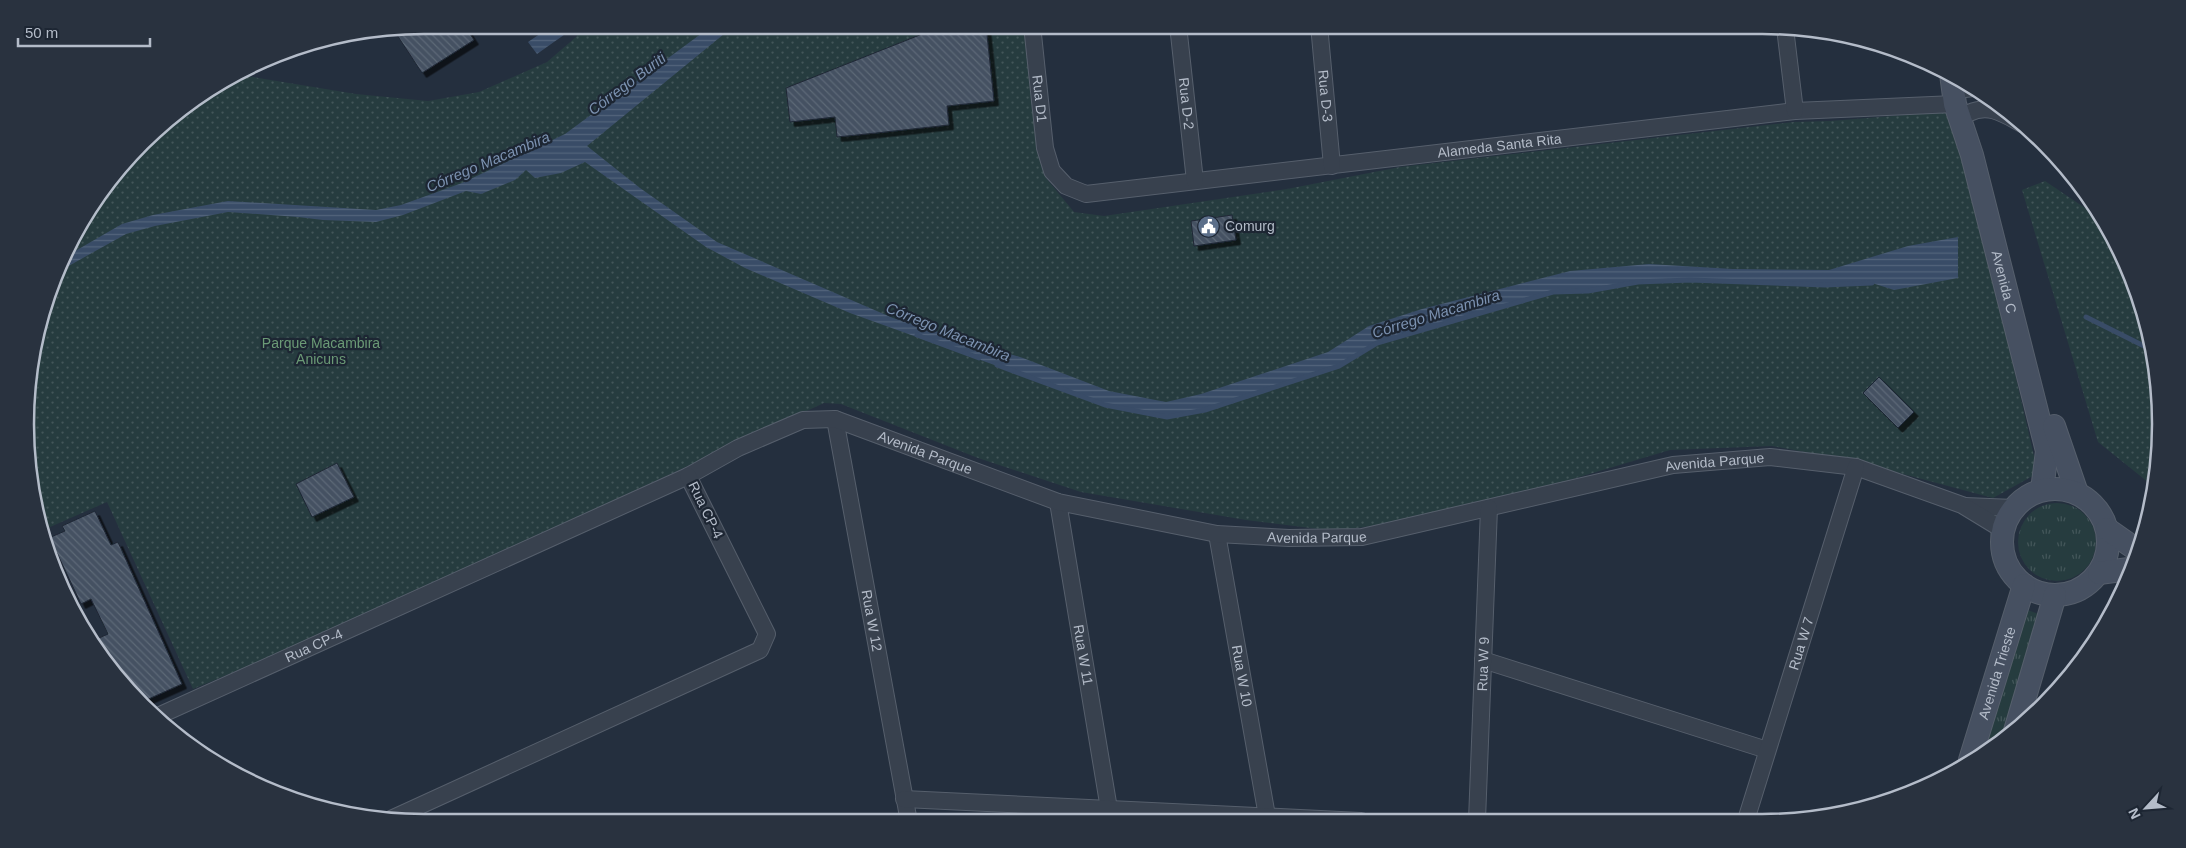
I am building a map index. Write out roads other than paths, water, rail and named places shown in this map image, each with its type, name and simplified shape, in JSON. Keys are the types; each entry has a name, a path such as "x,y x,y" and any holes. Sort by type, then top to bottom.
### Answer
{"street":[{"name":"Rua D1","path":"1033,34 1046,148 1052,171"},
{"name":"Rua D-2","path":"1179,34 1195,181"},
{"name":"Rua D-3","path":"1320,34 1332,166"},
{"path":"1786,35 1795,111"},
{"name":"Alameda Santa Rita","path":"1052,171 1066,186 1086,194 1963,92 1979,109 1991,108"},
{"name":"Avenida C","path":"1963,92 1972,155 2047,451 2042,490"},
{"name":"Avenida C","path":"1963,92 1985,152 2059,447 2077,493"},
{"name":"Avenida Parque","path":"688,476 738,448 803,420 835,420 1058,502 1218,534 1288,538 1362,536 1673,464 1770,457 1856,468 1962,506 2003,530"},
{"name":"Rua W 12","path":"835,420 907,814"},
{"name":"Rua W 7","path":"1748,814 1856,468"},
{"name":"Rua CP-4","path":"163,714 688,476 767,634 760,650 404,813"},
{"path":"2060,489 2077,493 2096,508 2106,528 2108,552 2098,573 2080,590 2068,594 2055,595 2038,593 2024,585 2015,576 2006,560 2002,549 2003,530 2014,508 2030,495 2042,490 2060,489"},
{"name":"Rua W 11","path":"1058,502 1109,809"},
{"name":"Avenida Parque","path":"1962,506 2014,508"},
{"name":"Rua W 9","path":"1477,814 1489,508"},
{"path":"2106,528 2133,547"},
{"name":"Rua W 10","path":"1218,534 1267,814"},
{"path":"2098,573 2125,569"},
{"name":"Avenida Trieste","path":"1972,752 2024,585"},
{"path":"2019,717 2055,595"},
{"path":"1483,660 1767,750"},
{"path":"904,799 1222,814"}],"water":[{"path":"540,34 565,34 537,54 528,42"},
{"path":"701,34 724,34 587,146 640,188 717,242 893,318 1023,358 1109,391 1166,402 1201,394 1328,352 1369,326 1422,309 1570,271 1649,264 1733,269 1829,270 1908,246 1958,237 1958,278 1894,290 1872,283 1825,285 1690,280 1638,282 1588,291 1553,292 1377,343 1339,366 1205,410 1167,417 1105,405 850,313 745,268 706,247 585,162 561,173 535,178 526,170 515,180 481,194 466,191 403,215 376,222 323,220 228,212 155,226 126,234 67,267 74,252 122,224 153,215 228,201 376,210 401,205 462,183 565,134"}],"waterway":[{"name":"Córrego Macambira","path":"997,365 1105,405 1167,417 1205,410 1339,366 1377,343 1553,292 1588,291 1638,282 1690,280 1825,285 1872,283"},
{"name":"Córrego Macambira","path":"2086,317 2145,346"},
{"name":"Córrego Macambira","path":"917,335 979,358"}],"place":[{"name":"Comurg","path":"1209,226"}],"water label":[{"name":"Córrego Buriti","path":"627,84"}],"park label":[{"name":"Parque Macambira Anicuns","path":"321,352"}]}
